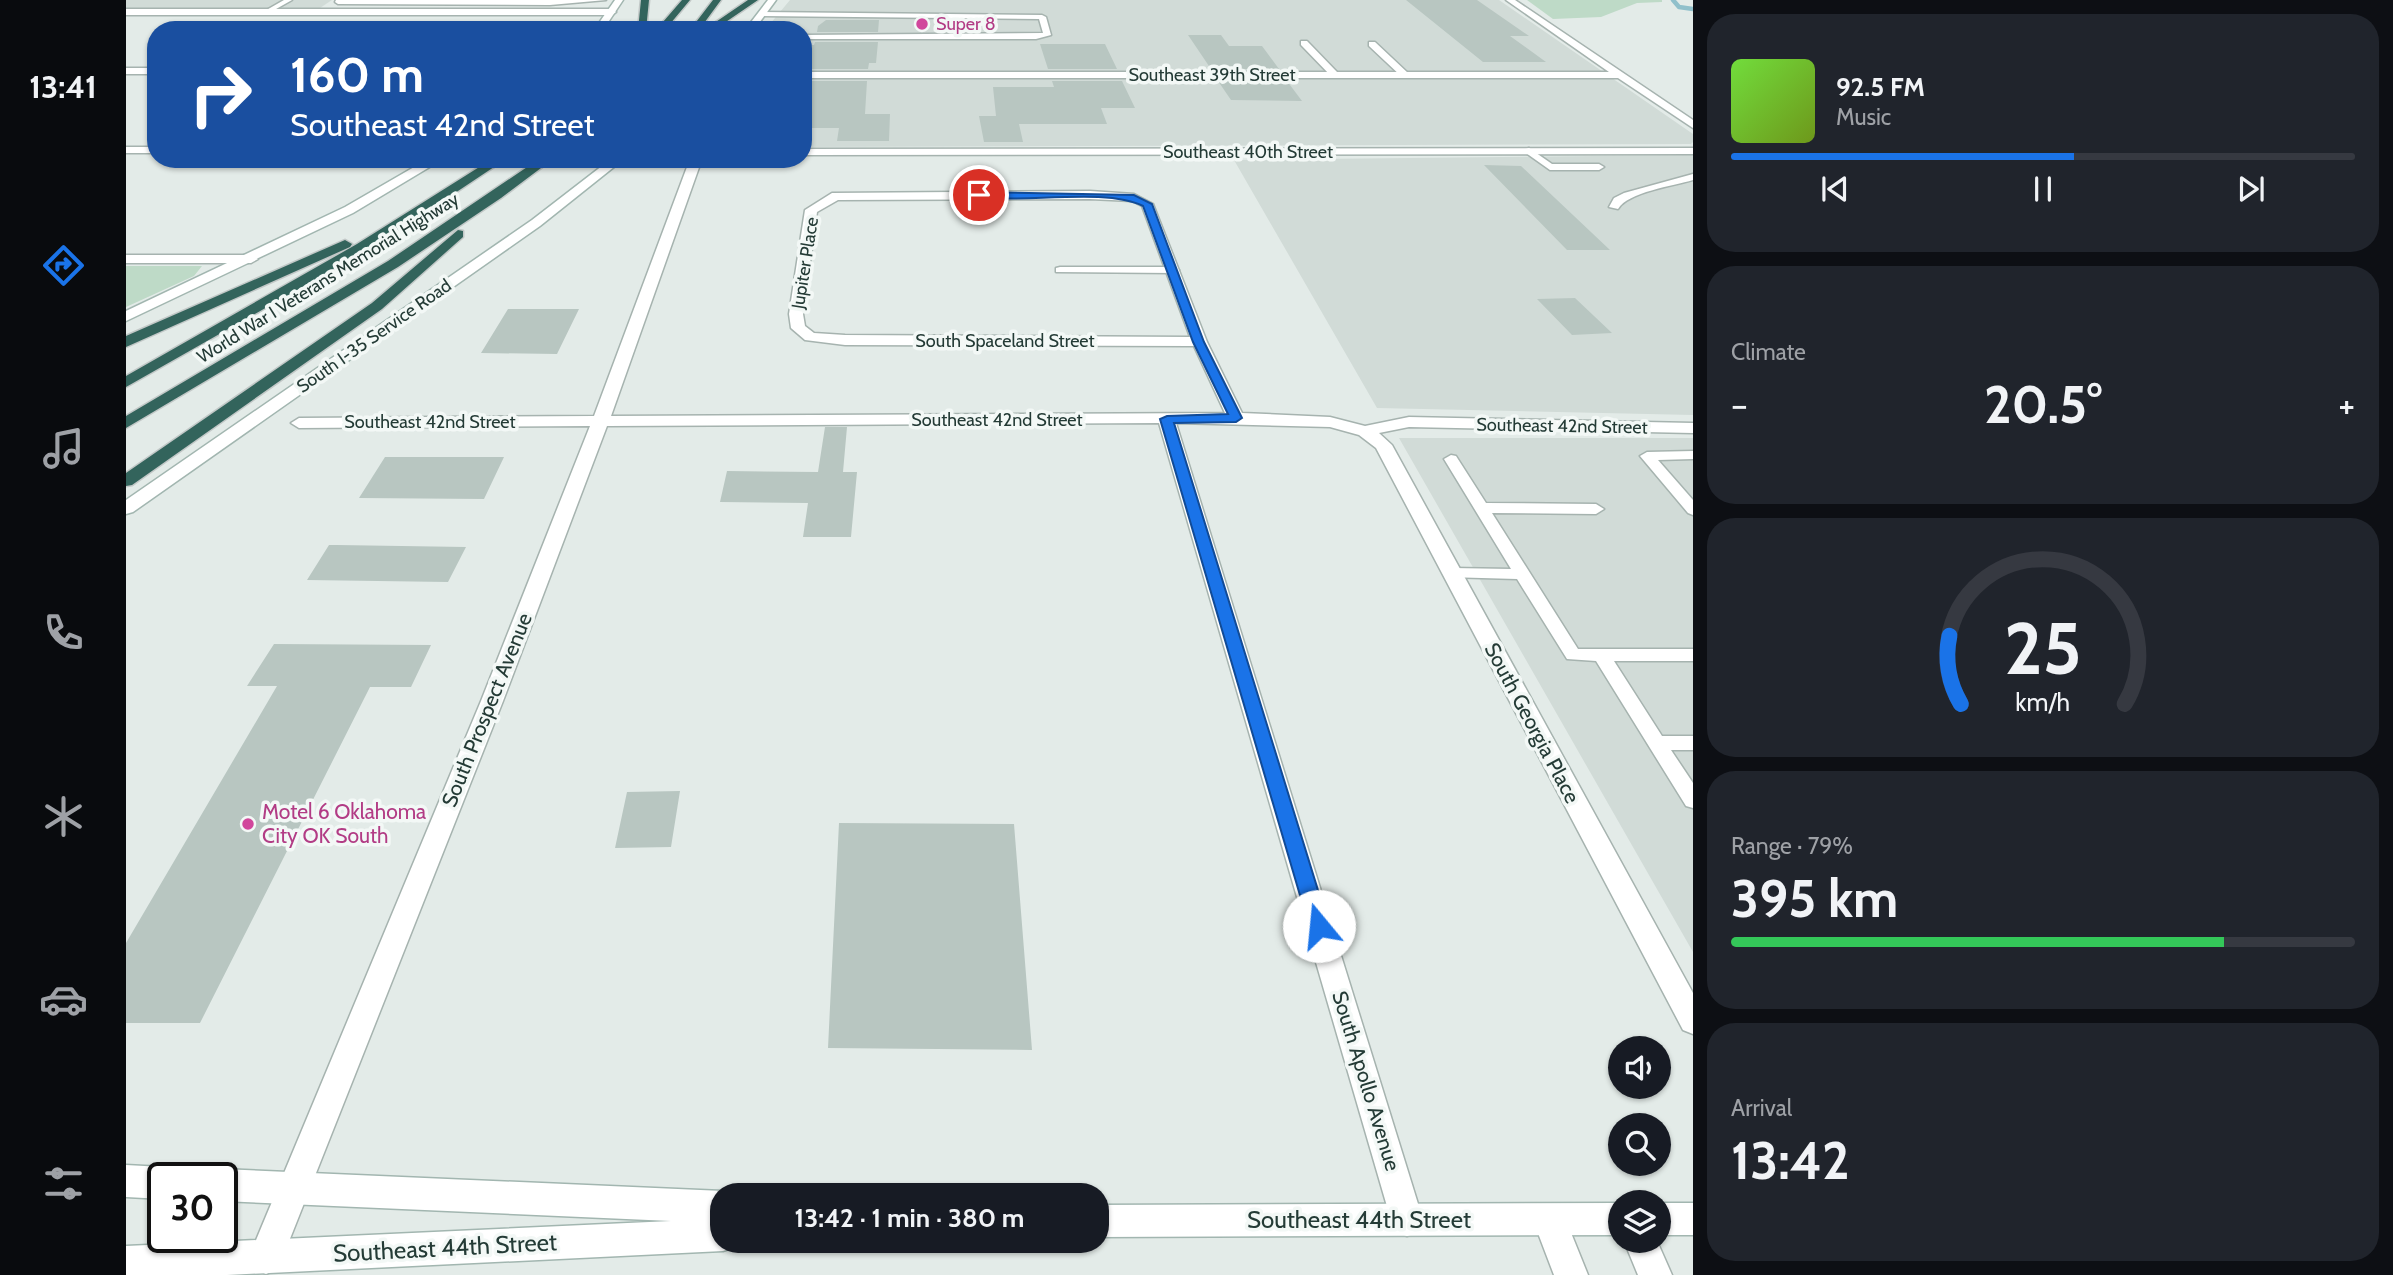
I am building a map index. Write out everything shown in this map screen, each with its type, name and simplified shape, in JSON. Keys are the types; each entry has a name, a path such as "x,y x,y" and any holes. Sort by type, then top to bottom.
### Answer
{"highway":[{"path":"643,21 645,0"},
{"path":"668,21 686,0"},
{"path":"701,21 717,0"},
{"path":"722,21 754,0"},
{"name":"World War I Veterans Memorial Highway","path":"126,382 303,283 487,168"},
{"name":"World War I Veterans Memorial Highway","path":"126,423 367,279 535,168"},
{"path":"126,481 377,306 517,182"},
{"path":"126,342 442,198"}],"street":[{"path":"605,21 619,0"},
{"path":"756,21 772,0"},
{"path":"1510,0 1693,125"},
{"path":"126,12 612,12"},
{"path":"126,71 147,71"},
{"name":"Southeast 39th Street","path":"812,75 1621,75"},
{"path":"126,150 147,150"},
{"name":"Southeast 40th Street","path":"812,152 1693,151"},
{"path":"126,317 349,210 421,168"},
{"name":"South I-35 Service Road","path":"126,508 515,238 606,168"},
{"name":"South Prospect Avenue","path":"266,1257 492,701 601,421 693,168"},
{"name":"Jupiter Place","path":"810,337 798,328 796,314 811,210 836,196 1090,195 1134,198 1147,204 1173,271"},
{"path":"126,259 251,259"},
{"path":"1173,271 1199,342 1236,418"},
{"name":"South Spaceland Street","path":"810,337 1199,342"},
{"name":"Southeast 42nd Street","path":"299,423 1236,418 1330,422 1365,431 1409,422 1693,428"},
{"name":"South Apollo Avenue","path":"1167,419 1407,1220"},
{"name":"South Georgia Place","path":"1365,431 1382,444 1693,1021"},
{"path":"126,1181 147,1182"},
{"name":"Southeast 44th Street","path":"238,1186 710,1207"},
{"name":"Southeast 44th Street","path":"1109,1221 1608,1219"},
{"path":"1671,1219 1693,1219"},
{"path":"1549,1220 1571,1275"},
{"name":"Southeast 44th Street","path":"126,1263 710,1236"},
{"path":"1645,1253 1655,1275"}],"lane":[{"path":"267,12 289,0"},
{"path":"541,12 551,1 603,0"},
{"path":"325,12 340,1 550,3"},
{"path":"762,13 800,16 1042,17 1047,35 812,37"},
{"path":"799,21 800,16"},
{"path":"1304,43 1335,75"},
{"path":"1372,44 1405,75"},
{"path":"1528,151 1550,167 1599,167"},
{"path":"1614,207 1618,200 1628,195 1693,177"},
{"path":"1060,270 1173,271"},
{"path":"1693,455 1647,456 1693,510"},
{"path":"1451,459 1573,655 1693,655"},
{"path":"1481,508 1596,509"},
{"path":"1452,573 1522,574"},
{"path":"1601,655 1693,800"},
{"path":"1656,743 1693,743"}],"shaded area":[{"path":"126,0 332,0 320,8 126,8"},
{"path":"790,0 1499,0 1693,134 1693,142 812,147 812,21 772,21"},
{"path":"1693,155 1693,415 1377,408 1234,160"},
{"path":"1399,438 1693,438 1693,952"}],"green space":[{"path":"1527,0 1662,2 1637,3 1601,17 1553,19"},
{"path":"126,266 202,266 194,276 126,307"}],"building":[{"path":"1406,0 1477,0 1529,36 1510,36 1546,62 1483,62"},
{"path":"826,20 879,20 878,32 817,32 818,26"},
{"path":"1188,35 1221,35 1229,46 1262,46 1279,69 1211,69"},
{"path":"815,42 878,42 876,63 869,63 868,69 812,69"},
{"path":"1040,44 1105,44 1117,69 1048,69"},
{"path":"812,81 867,81 865,114 890,114 889,141 837,141 839,128 812,128"},
{"path":"1052,81 1122,81 1135,108 1101,108 1107,124 1019,124 1023,142 984,142 979,116 996,116 993,87 1054,87"},
{"path":"1218,81 1287,81 1302,101 1231,100"},
{"path":"1484,165 1521,166 1610,250 1567,250"},
{"path":"1575,298 1612,333 1572,335 1537,299"},
{"path":"508,309 579,309 557,354 481,353"},
{"path":"825,427 847,427 843,472 857,472 851,537 803,537 808,503 720,502 727,471 818,472"},
{"path":"385,457 504,457 484,499 359,498"},
{"path":"329,545 466,547 448,582 307,580"},
{"name":"Motel 6 Oklahoma City OK South","path":"274,644 431,645 411,687 370,687 200,1023 126,1023 126,943 277,686 247,686"},
{"path":"680,791 671,847 615,848 627,792"},
{"path":"839,823 1014,824 1032,1050 828,1048"}],"waterway":[{"path":"1673,0 1679,7 1693,9"}],"place":[{"name":"Super 8","path":"922,24"},
{"name":"Motel 6 Oklahoma City OK South","path":"248,824"}],"route":[{"path":"979,195 1090,195 1134,198 1147,204 1199,342 1236,418 1167,419 1319,926"}]}
